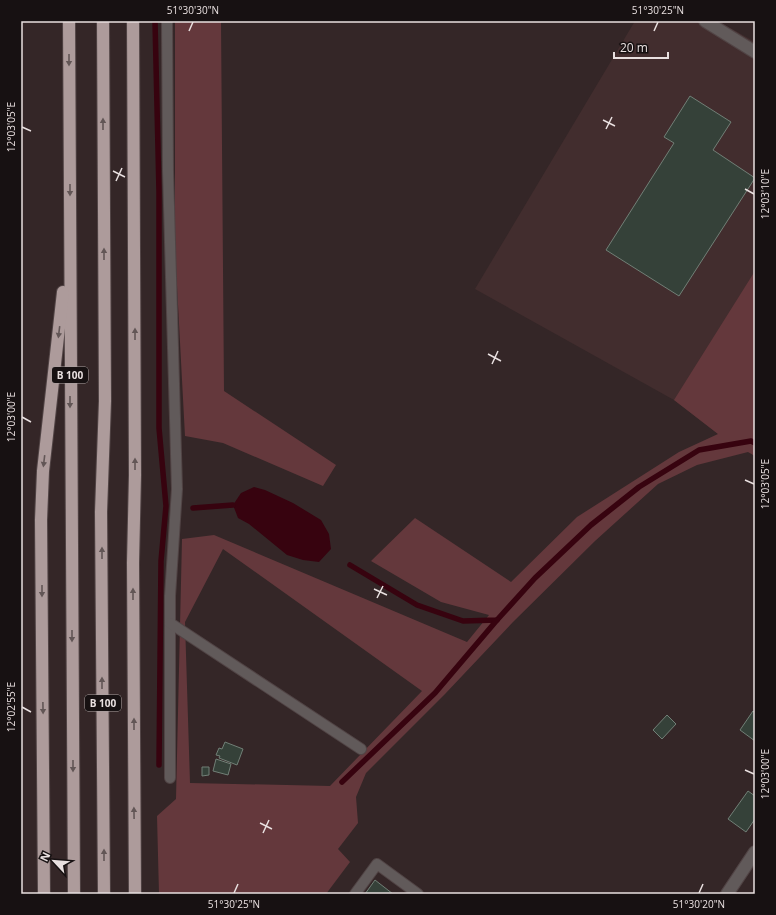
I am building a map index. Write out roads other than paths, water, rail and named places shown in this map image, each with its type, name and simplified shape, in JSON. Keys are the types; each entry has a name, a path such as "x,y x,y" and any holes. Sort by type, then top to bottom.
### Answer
{"highway":[{"name":"B 100","path":"69,21 74,894"},
{"name":"B 100","path":"103,21 105,401 101,512 104,894"},
{"path":"133,21 135,894"},
{"path":"44,893 41,528 43,471 70,237"}],"street":[{"path":"705,21 755,52"},
{"path":"727,894 755,852"}],"lane":[{"path":"167,21 168,171 177,489 170,596 170,778"},
{"path":"170,623 361,749"},
{"path":"355,894 377,864 418,894"}],"waterway":[{"path":"155,21 159,192 159,428 166,506 161,561 159,765"},
{"path":"350,565 417,605 463,621 497,620 535,578 591,525 639,487 699,450 751,441 755,443"},
{"path":"193,508 233,505"},
{"path":"342,782 435,693 497,620"}]}
